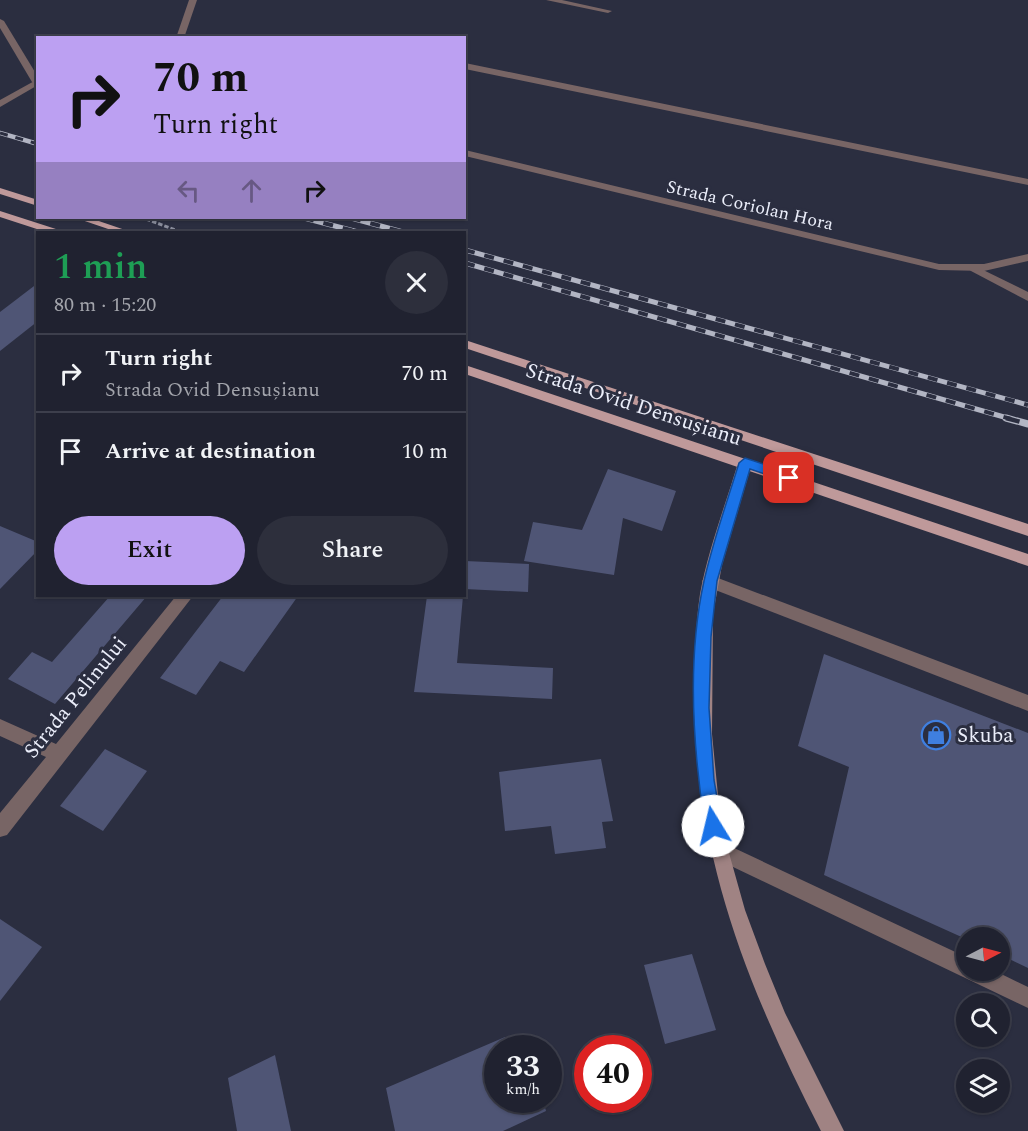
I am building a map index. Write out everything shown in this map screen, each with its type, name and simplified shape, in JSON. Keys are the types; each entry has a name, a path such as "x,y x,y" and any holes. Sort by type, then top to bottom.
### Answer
{"main road":[{"path":"0,191 36,202"},
{"path":"0,214 52,231"},
{"path":"84,219 123,231"},
{"name":"Strada Ovid Densușianu","path":"466,344 1028,530"},
{"name":"Strada Ovid Densușianu","path":"466,369 1028,560"}],"street":[{"path":"181,36 193,0"},
{"path":"550,0 608,11"},
{"path":"0,21 36,79"},
{"path":"466,66 1028,182"},
{"path":"0,104 36,82"},
{"name":"Strada Coriolan Hora","path":"466,153 939,267 992,268 1028,256"},
{"path":"975,269 1028,297"},
{"path":"745,463 710,581 704,637 701,708 706,780 717,849 741,932 765,994 799,1068 833,1131"},
{"path":"710,581 1028,703"},
{"name":"Strada Pelinului","path":"0,828 184,597"},
{"path":"0,727 58,754"},
{"path":"717,849 956,963"},
{"path":"993,981 1028,998"}],"path":[{"path":"145,219 179,231"}],"building":[{"path":"36,285 36,323 0,351 0,312"},
{"path":"608,469 676,491 662,531 623,518 614,575 524,561 533,522 582,530"},
{"path":"0,526 36,541 36,552 0,589"},
{"path":"466,561 529,564 528,592 466,589"},
{"path":"109,597 146,597 55,704 8,679 32,652 52,662"},
{"path":"222,597 297,597 244,672 220,661 196,695 160,678"},
{"path":"427,597 463,597 457,663 553,668 552,699 414,692"},
{"path":"824,654 1028,733 1028,968 1010,959 1010,927 956,927 956,934 824,875 849,767 798,746"},
{"path":"105,749 147,771 103,831 60,806"},
{"path":"601,759 613,821 602,822 606,848 555,854 551,826 505,831 499,772"},
{"path":"0,919 42,947 0,1001"},
{"path":"692,954 716,1030 665,1044 644,965"},
{"path":"484,1046 484,1113 542,1113 503,1131 395,1131 386,1088"},
{"path":"275,1055 291,1131 237,1131 228,1078"}],"railway":[{"path":"0,133 36,143"},
{"path":"308,219 354,231"},
{"path":"355,219 399,231"},
{"path":"466,250 1028,405"},
{"path":"466,263 1011,419"},
{"path":"1006,418 1028,424"}],"place":[{"name":"Skuba","path":"936,735"}],"route":[{"path":"713,826 706,780 701,708 704,637 710,581 745,463 789,478"}]}
